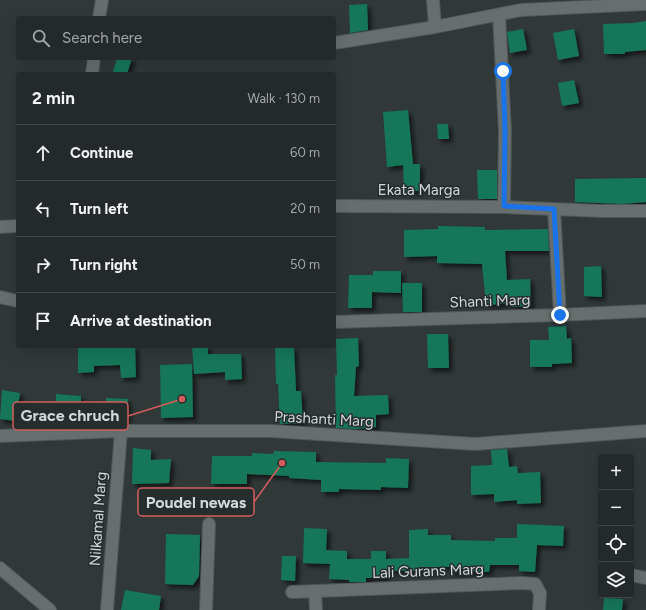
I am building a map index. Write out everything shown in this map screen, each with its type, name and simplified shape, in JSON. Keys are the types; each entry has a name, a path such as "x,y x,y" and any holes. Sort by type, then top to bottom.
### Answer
{"street":[{"path":"99,16 102,0"},
{"path":"433,0 435,28"},
{"path":"336,43 435,28 499,15 521,5 646,4"},
{"path":"499,15 505,131 504,206"},
{"path":"92,72 94,60"},
{"name":"Ekata Marga","path":"336,206 504,206 603,211 646,211"},
{"path":"554,209 560,315"},
{"path":"0,226 16,226"},
{"path":"0,297 16,301"},
{"name":"Shanti Marg","path":"336,322 646,311"},
{"name":"Prashanti Marg","path":"0,436 121,431 272,431 475,444 646,431"},
{"name":"Nilkamal Marg","path":"107,610 121,431"},
{"path":"206,610 209,524"},
{"path":"0,568 50,610"},
{"path":"634,576 646,578"},
{"name":"Lali Gurans Marg","path":"315,591 521,583 535,584 540,593 539,610"},
{"path":"292,592 315,591 316,610"}],"building":[{"path":"367,4 368,30 350,33 349,5"},
{"path":"646,21 646,50 625,52 625,54 604,54 603,24"},
{"path":"523,29 527,50 510,53 507,32"},
{"path":"574,29 579,56 558,60 553,33"},
{"path":"116,60 131,60 128,72 113,72"},
{"path":"574,80 579,103 562,106 558,83"},
{"path":"408,110 413,164 420,164 420,191 404,191 403,165 387,167 383,112"},
{"path":"437,124 448,124 449,139 438,139"},
{"path":"477,170 497,170 497,199 478,199"},
{"path":"646,178 646,202 622,204 575,202 575,179"},
{"path":"438,226 485,227 485,230 548,229 549,251 505,251 507,280 530,279 531,306 513,307 513,303 486,305 482,264 437,263 437,256 404,257 404,230 438,229"},
{"path":"601,266 602,297 584,296 584,267"},
{"path":"373,271 401,271 401,293 372,292 372,308 348,308 349,275 373,275"},
{"path":"402,283 422,283 422,312 403,312"},
{"path":"566,326 567,339 571,338 572,363 552,364 552,367 530,367 530,340 549,340 548,327"},
{"path":"427,334 448,334 449,368 428,368"},
{"path":"358,338 359,366 356,367 354,396 388,395 389,414 376,415 376,427 356,429 336,428 336,339"},
{"path":"78,348 135,348 136,377 121,378 120,365 94,366 94,372 78,373"},
{"path":"192,348 208,348 208,354 241,354 242,379 225,380 225,372 194,374"},
{"path":"275,348 294,348 296,391 301,391 303,423 280,424 278,384 276,384"},
{"path":"192,364 193,417 161,418 160,365"},
{"path":"2,390 20,393 16,421 0,419"},
{"path":"56,394 81,396 81,422 55,422"},
{"path":"106,398 128,399 127,421 105,419"},
{"path":"133,448 151,450 151,460 171,459 169,483 132,484"},
{"path":"507,449 509,467 517,466 518,473 540,472 541,503 517,504 517,500 494,502 494,494 471,495 471,466 492,465 491,450"},
{"path":"274,451 316,452 316,462 386,463 386,458 409,459 408,488 381,487 381,490 339,489 339,492 321,492 321,480 289,478 289,476 247,474 247,484 211,484 212,456 252,456 252,453 273,454"},
{"path":"517,524 564,526 563,546 537,545 535,572 519,571 519,565 490,565 489,572 451,572 451,567 419,567 419,571 386,571 386,578 366,578 366,582 349,582 349,580 329,579 330,564 303,563 304,528 327,529 326,550 347,551 347,559 371,559 371,551 386,551 386,559 409,558 409,530 428,529 428,535 451,535 451,540 495,541 495,538 517,538"},
{"path":"166,534 200,535 199,576 193,585 165,584"},
{"path":"282,556 296,556 295,581 281,580"},
{"path":"125,590 161,596 159,610 121,610"},
{"path":"604,598 623,599 622,610 603,610"}],"place":[{"name":"Grace chruch","path":"182,399"},
{"name":"Poudel newas","path":"282,463"}],"route":[{"path":"503,71 505,131 504,206 554,209 560,315"}]}
